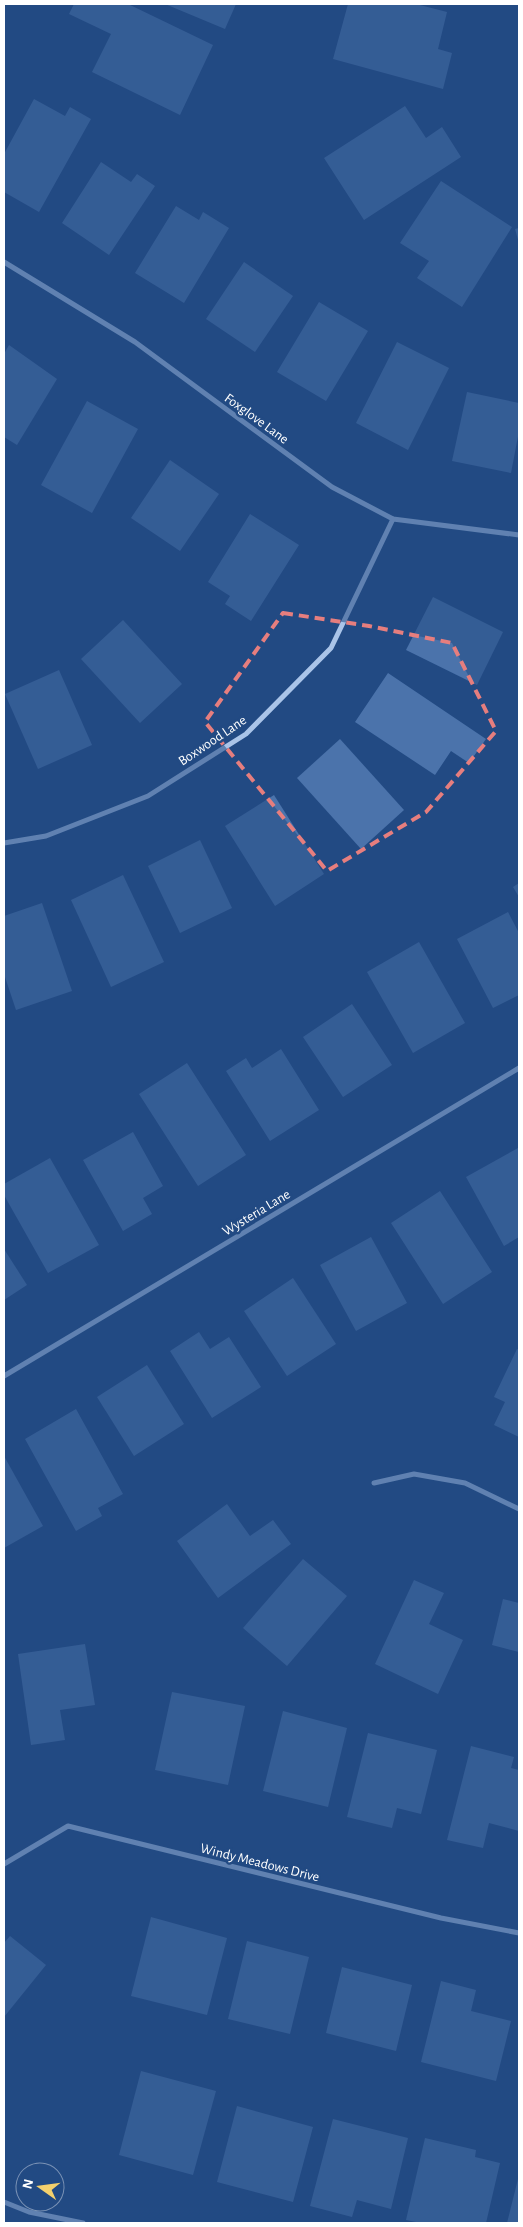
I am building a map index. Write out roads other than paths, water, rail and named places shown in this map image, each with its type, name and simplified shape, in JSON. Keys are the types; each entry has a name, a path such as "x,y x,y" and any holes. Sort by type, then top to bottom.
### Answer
{"street":[{"name":"Foxglove Lane","path":"4,262 135,342 332,486 393,518 519,535"},
{"name":"Boxwood Lane","path":"4,843 46,836 148,796 246,734 331,648 393,518"},
{"name":"Wysteria Lane","path":"4,1376 519,1068"},
{"path":"374,1483 414,1474 465,1483 519,1509"},
{"name":"Windy Meadows Drive","path":"4,1864 68,1826 431,1915 519,1934"},
{"path":"4,2202 29,2212 83,2223"}]}
